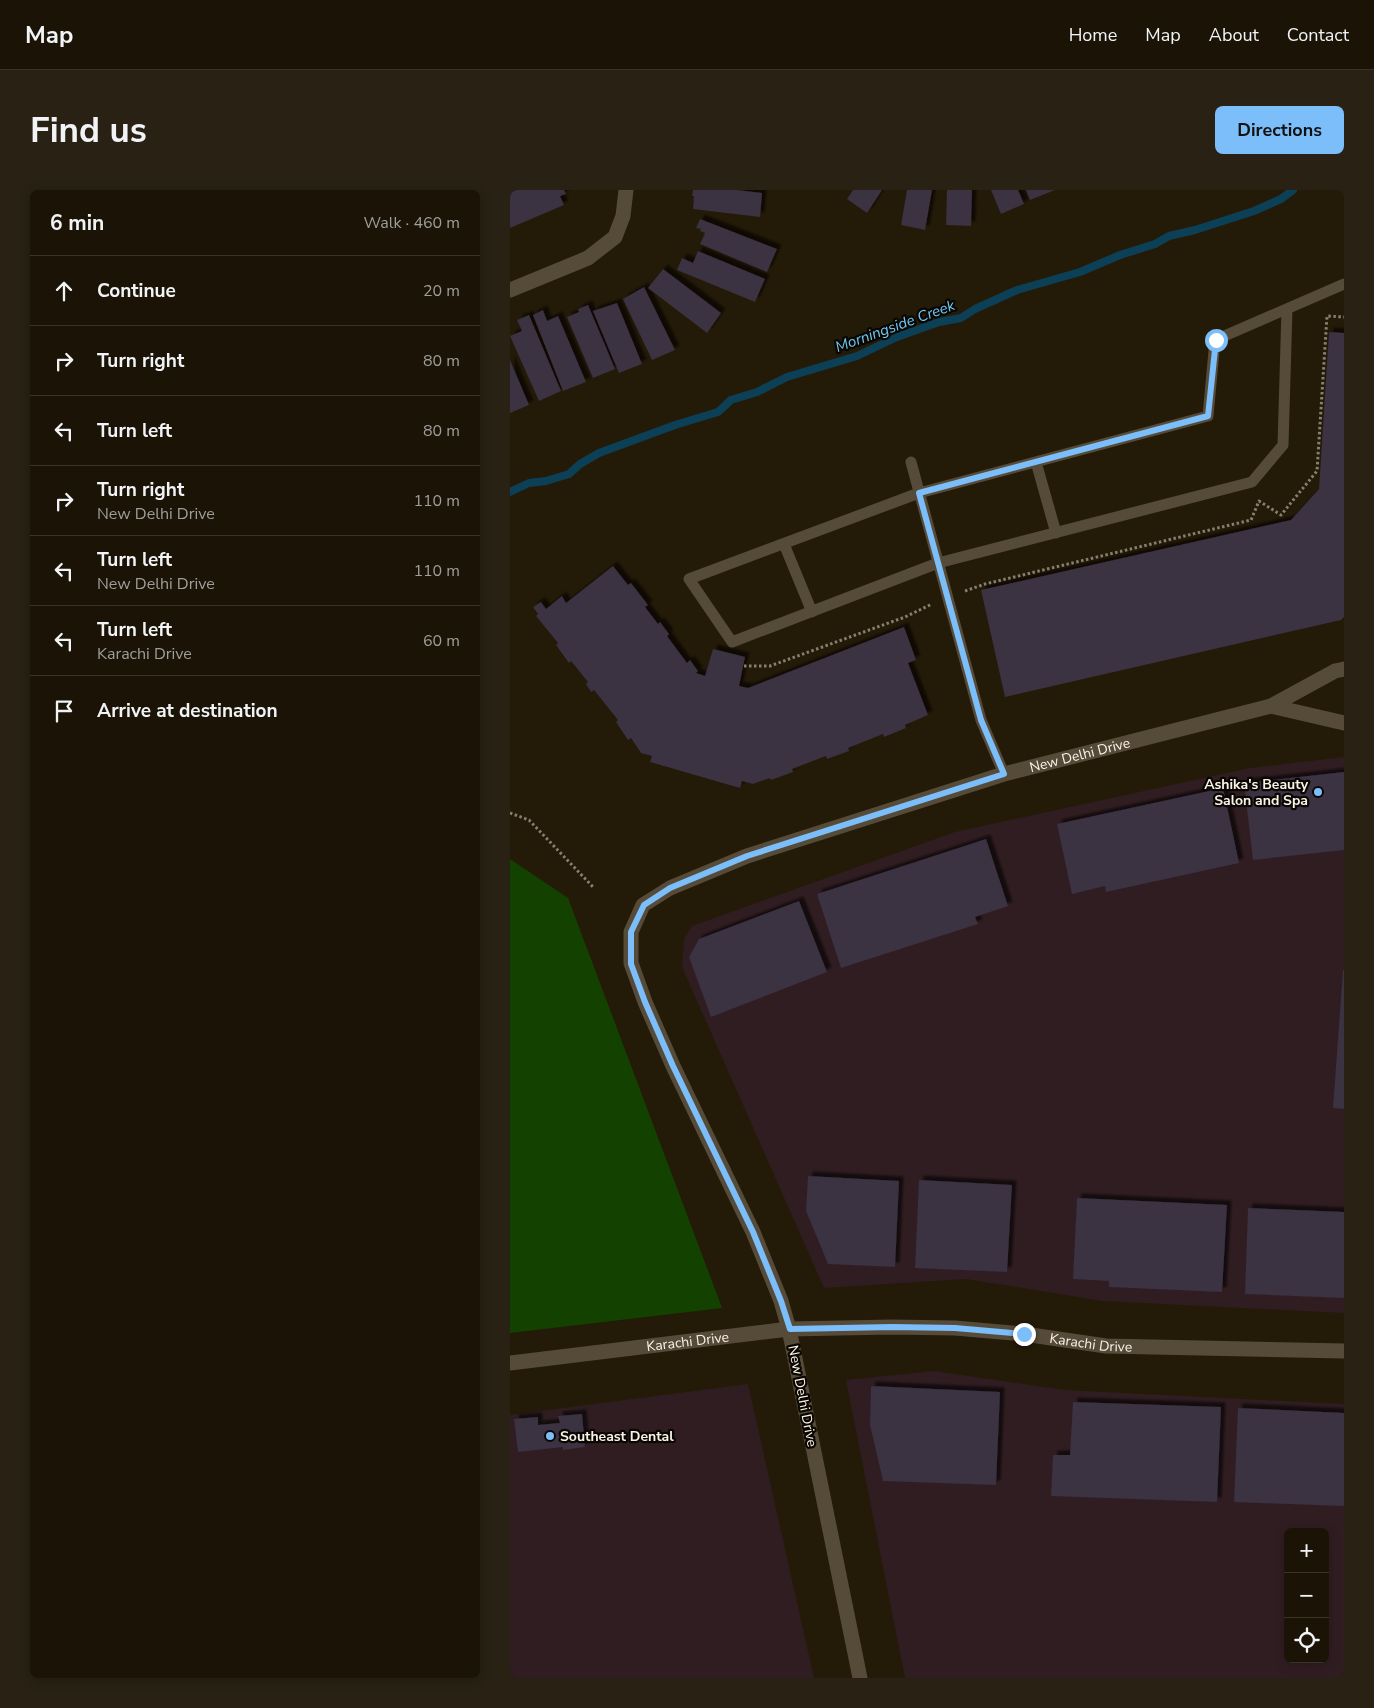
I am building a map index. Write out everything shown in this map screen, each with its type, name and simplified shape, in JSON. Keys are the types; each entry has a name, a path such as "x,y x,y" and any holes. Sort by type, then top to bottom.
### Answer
{"street":[{"path":"510,290 588,258 615,237 623,216 626,190"},
{"name":"New Delhi Drive","path":"860,1678 790,1329 781,1301 753,1232 673,1066 645,1002 631,964 631,932 644,905 670,888 747,856 1004,774 1270,706 1335,671 1344,669"},
{"name":"New Delhi Drive","path":"1270,706 1344,723"},
{"name":"Karachi Drive","path":"510,1363 790,1329 892,1327 955,1328 1024,1334 1106,1346 1344,1351"}],"lane":[{"path":"1287,309 1283,445 1252,482 938,563 732,642 689,579 919,493 1208,416 1216,340 1344,284"},
{"path":"911,462 981,720 1004,774"},
{"path":"1036,462 1056,533"},
{"path":"784,544 812,612"}],"path":[{"path":"510,813 529,820 594,888"}],"shaded area":[{"path":"1344,757 1344,1313 1103,1301 966,1279 824,1288 682,967 684,939 692,926 955,832 1250,768"},
{"path":"934,1371 1065,1390 1344,1404 1344,1678 905,1678 846,1380"},
{"path":"748,1384 814,1678 510,1678 510,1415"}],"green space":[{"path":"510,859 568,898 722,1308 510,1333"}],"building":[{"path":"510,190 564,190 566,194 560,196 564,205 510,228"},
{"path":"693,190 737,190 762,193 760,217 693,209"},
{"path":"853,190 882,190 867,213 847,199"},
{"path":"907,190 932,190 925,230 901,225"},
{"path":"947,190 972,190 971,226 946,225"},
{"path":"991,190 1018,190 1024,204 1001,214"},
{"path":"1026,190 1055,190 1030,200"},
{"path":"700,219 777,249 767,272 700,244 705,233 700,231 701,229 696,228"},
{"path":"698,251 765,279 755,302 677,270 682,258 693,263"},
{"path":"663,269 721,313 707,333 648,288"},
{"path":"644,287 675,350 652,360 623,299"},
{"path":"617,303 642,364 619,373 593,311"},
{"path":"588,305 615,369 593,378 567,317 579,312 578,309"},
{"path":"543,310 547,321 558,316 586,382 563,391 533,315"},
{"path":"529,315 561,391 539,401 510,336 522,331 517,320"},
{"path":"1329,332 1344,333 1344,617 1341,620 1005,697 981,590 1291,520 1319,489"},
{"path":"510,360 529,405 510,413"},
{"path":"613,566 628,585 631,583 648,605 645,607 658,624 660,622 669,634 667,636 687,663 690,660 698,671 696,673 705,676 713,649 745,657 739,686 748,688 904,627 916,660 908,663 928,715 905,725 906,728 884,737 883,734 848,748 849,751 827,759 826,756 792,769 793,772 771,780 770,778 753,784 742,781 740,788 650,762 652,756 641,753 631,738 628,740 616,722 618,720 594,690 591,692 586,684 588,682 571,661 569,663 556,645 558,643 536,616 538,614 533,607 541,602 546,609 562,596 566,603"},
{"path":"1344,772 1344,850 1253,860 1244,783"},
{"path":"1223,788 1239,863 1106,892 1105,886 1072,894 1057,824"},
{"path":"986,839 1008,906 975,917 978,924 841,968 817,894"},
{"path":"799,901 827,972 711,1017 689,957 699,939"},
{"path":"1344,970 1344,1109 1333,1108"},
{"path":"808,1176 899,1181 895,1267 828,1264 806,1211"},
{"path":"919,1180 1012,1185 1007,1272 915,1268"},
{"path":"1077,1198 1227,1205 1222,1292 1109,1287 1109,1281 1073,1279"},
{"path":"1248,1208 1344,1212 1344,1298 1245,1294"},
{"path":"871,1386 1000,1392 996,1485 883,1481 870,1425"},
{"path":"1073,1402 1221,1407 1217,1502 1051,1496 1053,1455 1070,1455"},
{"path":"1238,1408 1344,1413 1344,1506 1234,1502"},
{"name":"Southeast Dental","path":"582,1414 585,1447 563,1450 563,1447 518,1452 514,1419 538,1417 538,1425 560,1423 558,1416"}],"waterway":[{"name":"Morningside Creek","path":"510,492 529,483 546,481 569,474 580,464 599,453 675,425 718,412 731,400 757,392 787,377 857,356 897,337 939,322 961,318 975,309 1017,290 1080,272 1120,255 1155,244 1169,236 1195,230 1254,211 1281,199 1293,190"}],"place":[{"name":"Ashika's Beauty Salon and Spa","path":"1318,792"},
{"name":"Southeast Dental","path":"550,1436"}],"route":[{"path":"1024,1334 955,1328 790,1329 781,1301 753,1232 673,1066 645,1002 631,964 631,932 644,905 670,888 747,856 1004,774 981,720 919,493 1208,416 1216,340"}]}
